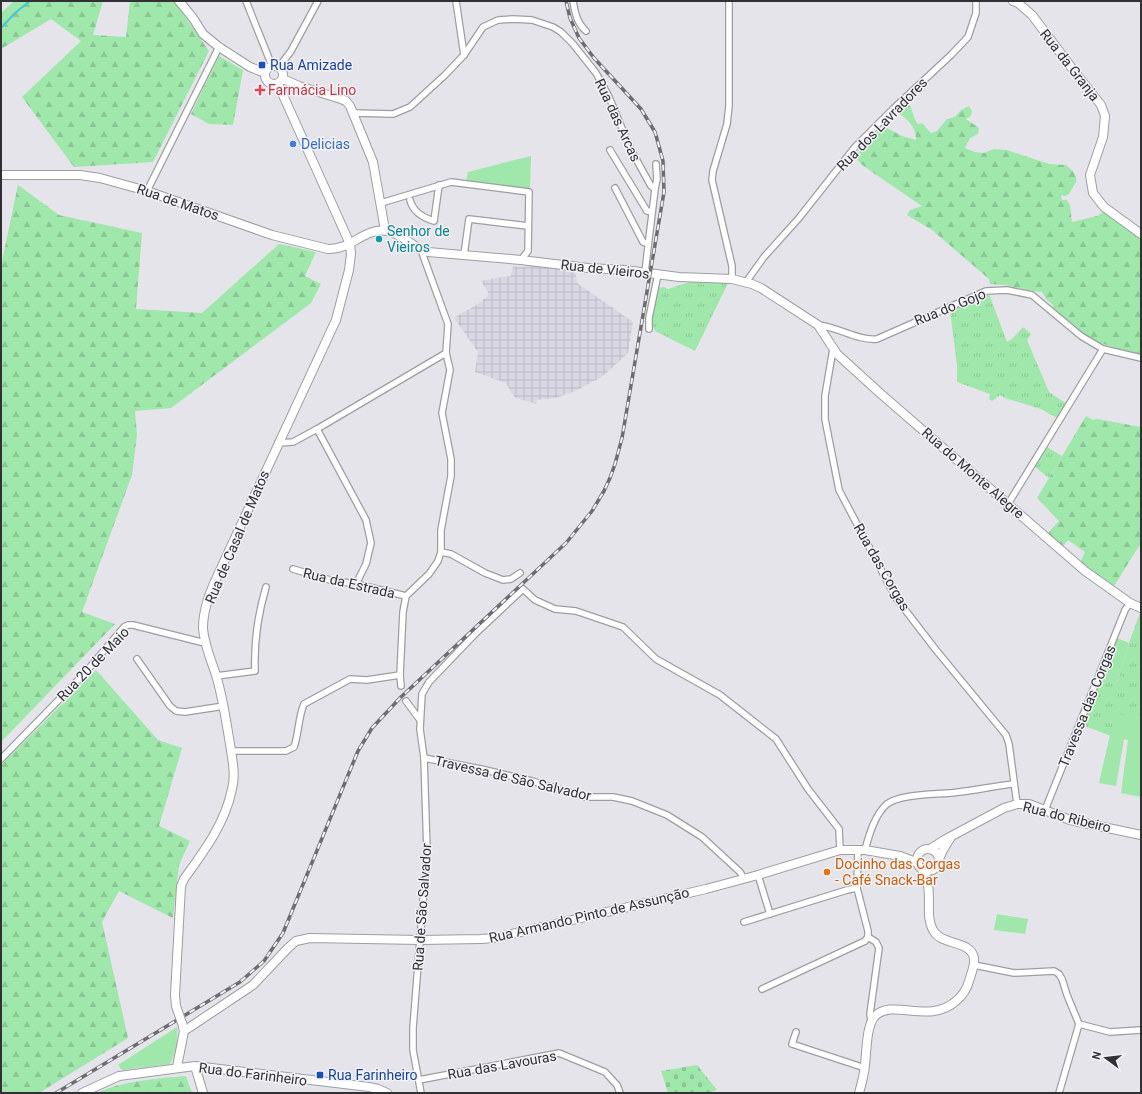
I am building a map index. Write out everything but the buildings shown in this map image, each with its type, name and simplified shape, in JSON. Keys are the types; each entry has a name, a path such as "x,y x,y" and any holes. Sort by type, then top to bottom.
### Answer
{"street":[{"path":"179,1 193,18 203,34 218,47 250,67 265,73"},
{"path":"246,1 276,66 283,71 280,82 350,244 367,233 385,230 374,162 353,113 346,101 298,86 280,82 272,84 269,83 266,79 265,73 268,68 276,66 291,51 318,1"},
{"path":"456,1 464,55"},
{"path":"573,1 580,26 586,31"},
{"path":"729,1 730,106 727,124 713,171 712,180 732,266 732,279"},
{"name":"Rua dos Lavradores","path":"746,282 764,257 799,218 855,147 968,37 976,13 976,1"},
{"name":"Rua da Granja","path":"1013,1 1018,3 1032,15 1074,71 1102,105 1105,116 1103,137 1090,175 1093,193 1104,207 1141,234"},
{"name":"Rua das Arcas","path":"353,113 393,114 410,107 445,76 464,55 483,27 498,20 532,20 553,27 561,32 573,44 596,74 609,96 631,150 651,186 656,189"},
{"path":"147,191 218,47"},
{"path":"610,150 647,211 652,212"},
{"path":"645,272 656,189 656,164"},
{"name":"Rua de Matos","path":"1,175 80,175 100,178 147,191 286,239 328,249 335,249 350,244"},
{"path":"381,203 451,182 528,192 528,251 521,260"},
{"path":"410,200 411,204 424,218 434,222 439,185"},
{"path":"615,188 643,242 648,244"},
{"path":"464,255 469,218 528,226"},
{"name":"Rua de Vieiros","path":"385,230 405,239 420,250 588,268 645,272 680,277 732,279 746,282 761,288 818,324"},
{"name":"Rua de Casal de Matos","path":"184,1029 176,1006 175,996 181,886 184,879 213,838 227,810 233,787 231,751 224,706 205,642 203,628 206,610 211,590 336,320 349,270 351,254 350,244"},
{"path":"401,686 400,675 403,612 406,596 429,574 438,561 441,530 451,476 451,460 442,413 450,370 446,353 448,324 420,250"},
{"path":"649,330 649,318 658,274"},
{"name":"Rua do Gojo","path":"818,324 830,326 866,339 877,339 986,290 1007,290 1025,293 1038,299 1081,336 1103,349 1141,358"},
{"name":"Rua do Monte Alegre","path":"818,324 833,349 881,394 1085,571 1130,603 1141,608"},
{"name":"Rua das Corgas","path":"833,349 825,396 825,419 839,490 896,598 936,650 1002,728 1006,735 1009,744 1016,804"},
{"path":"1008,504 1103,349"},
{"path":"278,443 293,442 446,353"},
{"path":"317,429 366,520 371,543 366,564 356,584"},
{"path":"440,552 451,554 485,574 503,580 511,579 520,573"},
{"name":"Rua da Estrada","path":"293,569 330,580 356,584 406,596"},
{"path":"216,676 256,671 254,655 260,608 266,587"},
{"name":"Rua de São Salvador","path":"421,1093 413,1050 413,1028 427,851 424,758 420,729 422,694 429,682 476,633 523,589 535,600 555,609 576,611 623,628 656,659 720,695 776,739 808,789 839,829 840,850"},
{"name":"Travessa das Corgas","path":"1045,810 1125,610 1130,603"},
{"name":"Rua 20 de Maio","path":"1,759 84,674 128,625 205,642"},
{"path":"137,659 170,706 176,711 185,712 224,706"},
{"path":"231,751 286,751 294,747 297,739 300,712 304,704 350,679 367,680 400,675"},
{"path":"406,701 420,720"},
{"name":"Travessa de São Salvador","path":"424,758 532,781 584,796 632,801 668,816 702,837 740,872 744,879"},
{"path":"762,989 865,941 868,937 868,931 857,888 861,850 880,811 888,803 900,797 957,792 1013,784"},
{"name":"Rua do Ribeiro","path":"930,849 1004,808 1016,804 1029,804 1070,820 1141,835"},
{"name":"Rua do Ribeiro","path":"939,859 941,852 952,837"},
{"path":"859,1093 865,1068 869,1028 875,1016 888,1010 936,1012 946,1008 953,1004 963,993 974,965 972,952 964,947 942,940 935,933 930,924 928,885 920,866 918,856 923,851 930,849 936,852 939,859 938,865 928,885"},
{"name":"Rua Armando Pinto de Assunção","path":"184,1029 253,985 296,941 310,938 420,940 481,939 502,937 758,876 840,850 861,850 900,856 920,853"},
{"name":"Rua Armando Pinto de Assunção","path":"900,856 920,866"},
{"path":"920,866 929,871 936,868"},
{"path":"758,876 770,914"},
{"path":"744,922 857,888"},
{"path":"868,937 876,942 879,948 870,1014 871,1022"},
{"path":"974,965 1014,973 1054,972 1059,974 1079,1024 1059,1093"},
{"path":"1079,1024 1110,1032 1141,1030"},
{"path":"177,1068 184,1029"},
{"path":"796,1032 792,1044 865,1068"},
{"name":"Rua das Lavouras","path":"419,1080 559,1053 605,1072 617,1085 620,1093"},
{"path":"195,1066 203,1093"},
{"name":"Rua do Farinheiro","path":"82,1093 118,1077 195,1066 368,1087 387,1093"}],"shaded area":[{"path":"526,265 575,270 577,283 633,322 628,353 611,369 600,378 575,391 556,398 537,400 536,404 516,398 506,383 475,372 478,352 454,318 478,304 488,296 488,292 481,281 511,276 513,266 525,267"}],"green space":[{"path":"14,1 103,1 93,35 126,37 130,1 175,2 209,51 153,162 74,167 22,97 81,41 51,19 1,49 1,13"},
{"path":"219,56 243,70 233,125 209,124 191,114"},
{"path":"908,102 918,124 922,123 931,133 937,131 947,119 955,117 961,110 969,106 972,111 971,116 966,119 979,128 978,134 970,138 965,148 975,152 984,153 994,149 1007,150 1049,164 1066,165 1073,171 1076,177 1076,182 1069,194 1065,196 1062,195 1061,197 1062,200 1067,200 1070,205 1072,222 1097,216 1103,212 1141,238 1141,355 1133,354 1088,337 1053,308 1053,305 1046,299 1042,292 1005,285 990,284 989,279 932,230 907,215 910,210 922,206 861,164 855,157 883,126 902,136 916,140 915,131 911,124 898,113"},
{"path":"531,156 530,190 466,181 468,172"},
{"path":"18,185 59,215 142,233 136,309 202,313 279,244 316,252 305,276 321,284 311,303 171,408 135,411 137,435 132,475 82,612 115,624 1,742 1,266"},
{"path":"693,281 728,283 695,351 655,331 650,321 657,288 664,287 668,289"},
{"path":"989,294 1007,342 1012,339 1023,327 1031,334 1027,340 1049,392 1066,402 1057,418 1041,409 1005,398 1000,395 992,401 989,399 990,394 957,382 957,365 950,310"},
{"path":"1086,416 1093,420 1097,419 1141,427 1141,547 1139,546 1114,586 1080,563 1085,552 1068,540 1062,547 1047,534 1059,521 1037,498"},
{"path":"1047,447 1062,456 1049,478 1035,467"},
{"path":"1140,613 1141,718 1115,714 1111,736 1082,725 1101,677 1117,683"},
{"path":"1117,638 1129,643 1117,683 1101,677"},
{"path":"96,670 158,740 182,748 159,826 190,841 179,865 173,918 119,891 102,922 128,1038 39,1093 1,1093 1,765"},
{"path":"1115,713 1141,718 1141,797 1121,793 1128,740 1124,739 1116,786 1099,783"},
{"path":"997,914 1028,919 1025,934 994,930"},
{"path":"177,1027 176,1046 170,1064 122,1070 118,1065"},
{"path":"697,1065 717,1090 708,1093 668,1093 661,1071"},
{"path":"186,1076 192,1093 96,1093 118,1085 152,1079"}],"waterway":[{"path":"1,28 15,13 30,1"}],"railway":[{"path":"56,1093 240,982 264,961 283,933 358,751 372,728 401,697 566,543 592,511 604,491 615,464 622,438 664,192 663,161 655,132 641,109 594,58 579,38 570,18 566,1"}],"place":[{"name":"Rua Amizade","path":"262,65"},
{"name":"Farmácia Lino","path":"260,90"},
{"name":"Delicias","path":"293,144"},
{"name":"Senhor de Vieiros","path":"379,239"},
{"name":"Docinho das Corgas - Café Snack-Bar","path":"827,872"},
{"name":"Rua Farinheiro","path":"320,1075"}]}
